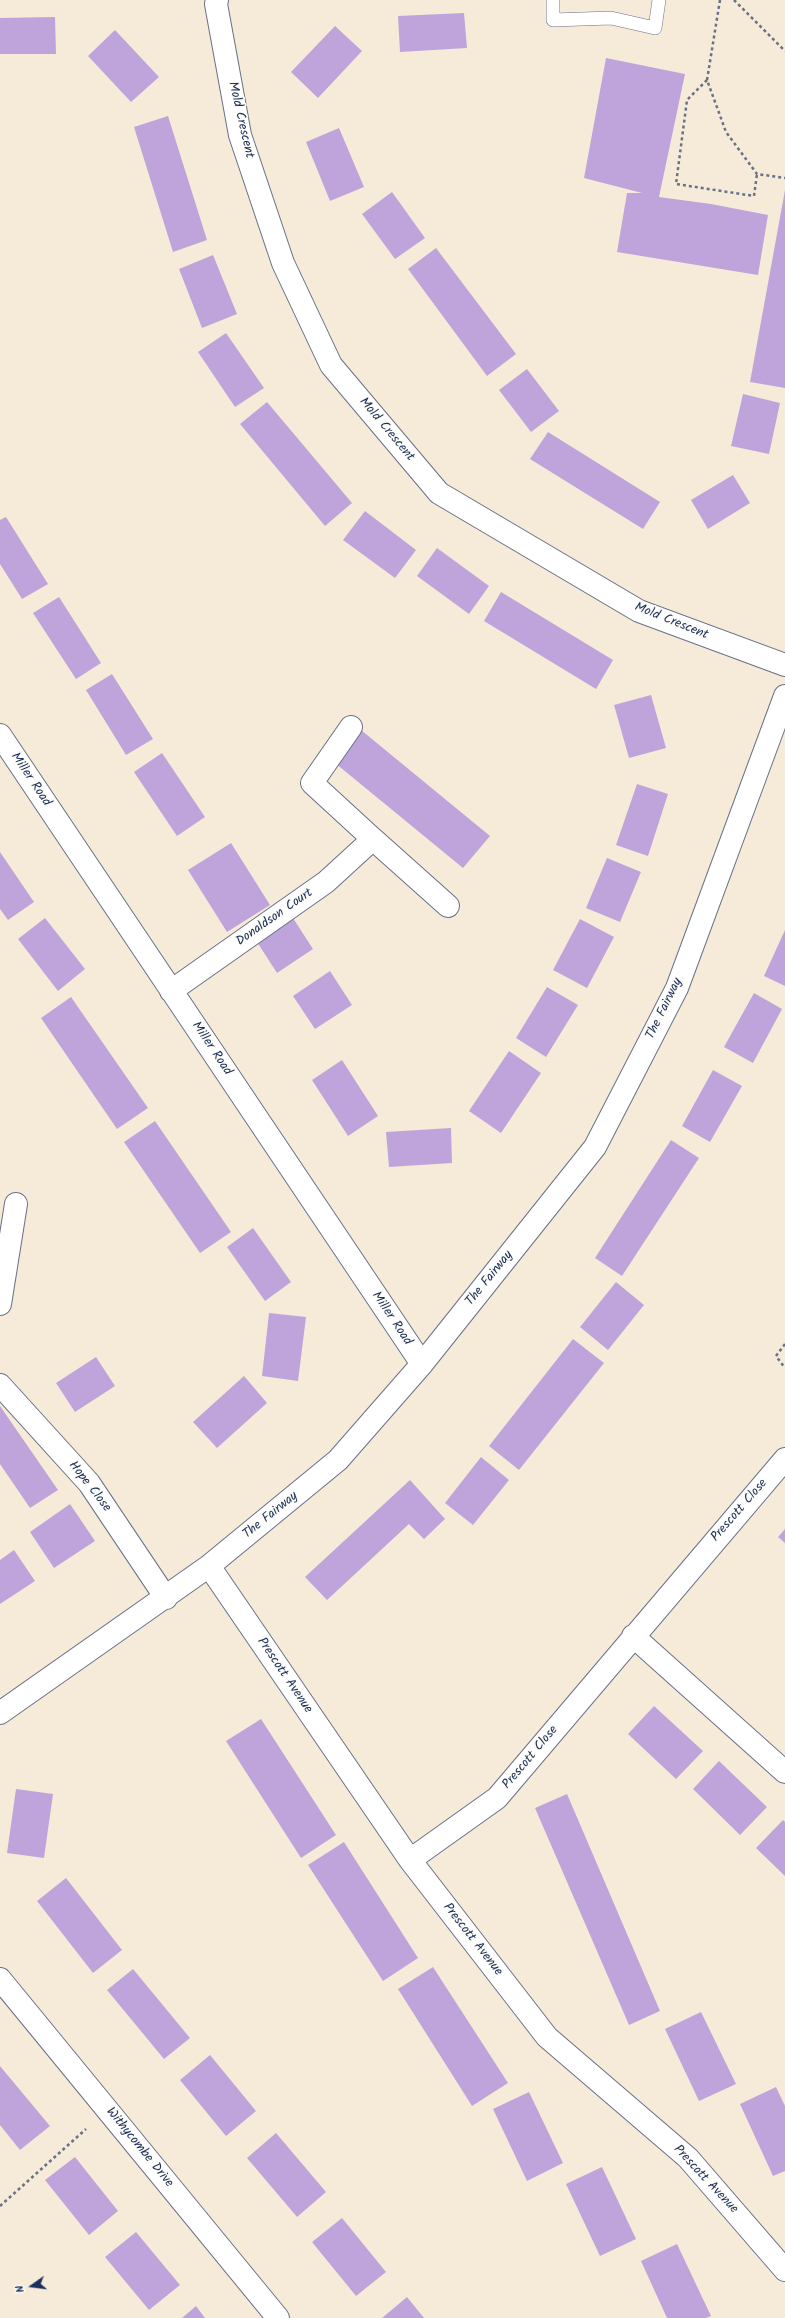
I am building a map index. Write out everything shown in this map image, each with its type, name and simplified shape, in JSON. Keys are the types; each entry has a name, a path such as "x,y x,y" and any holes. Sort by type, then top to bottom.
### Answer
{"street":[{"name":"Mold Crescent","path":"217,0 216,4 240,135 283,263 331,365 439,493 639,611 785,665"},
{"name":"The Fairway","path":"0,1713 166,1598 209,1566 338,1460 422,1364 595,1147 677,988 785,696"},
{"path":"351,727 312,783 448,906"},
{"name":"Miller Road","path":"0,735 422,1364"},
{"name":"Donaldson Court","path":"171,990 326,882 373,839"},
{"path":"0,1304 16,1204"},
{"name":"Hope Close","path":"0,1385 89,1483 166,1598"},
{"name":"Prescott Close","path":"410,1860 497,1798 633,1636 785,1459"},
{"name":"Prescott Avenue","path":"209,1566 410,1860 547,2037 688,2158 785,2270"},
{"path":"633,1636 785,1772"},
{"name":"Withycombe Drive","path":"0,1979 278,2318"}],"lane":[{"path":"553,0 553,20 611,18 655,28 659,0"}],"path":[{"path":"708,80 687,100 676,184 754,196 757,174 726,132 708,80 720,0"},
{"path":"734,0 785,51"},
{"path":"757,174 785,178"},
{"path":"785,1344 776,1356 785,1368"},
{"path":"0,2206 107,2110"}],"building":[{"path":"464,13 467,48 400,52 398,16"},
{"path":"55,17 56,54 0,54 0,18"},
{"path":"335,26 362,51 318,98 291,72"},
{"path":"115,30 159,77 131,102 88,56"},
{"path":"606,58 685,74 659,197 711,204 768,215 758,275 617,252 627,193 642,193 584,178"},
{"path":"168,116 207,240 173,252 134,127"},
{"path":"339,128 364,187 330,201 306,142"},
{"path":"785,190 785,388 750,382"},
{"path":"392,192 425,238 395,259 362,214"},
{"path":"436,248 516,354 487,376 408,269"},
{"path":"213,255 237,314 202,328 179,269"},
{"path":"226,333 264,388 235,407 198,352"},
{"path":"527,369 559,411 531,432 499,390"},
{"path":"743,394 780,403 769,454 731,446"},
{"path":"267,402 352,503 325,526 240,424"},
{"path":"548,432 660,502 643,529 530,459"},
{"path":"733,475 750,503 708,529 691,500"},
{"path":"365,511 416,550 395,578 343,540"},
{"path":"6,517 48,584 22,599 0,564 0,520"},
{"path":"437,548 489,586 469,614 417,576"},
{"path":"501,592 613,660 596,689 484,621"},
{"path":"59,597 101,663 76,679 33,613"},
{"path":"112,674 153,739 126,755 86,690"},
{"path":"651,695 666,748 629,758 614,705"},
{"path":"361,730 490,836 463,868 335,763"},
{"path":"162,753 205,817 177,836 134,772"},
{"path":"637,784 668,794 648,856 616,845"},
{"path":"231,843 270,905 227,932 188,870"},
{"path":"0,852 34,902 8,920 0,909"},
{"path":"607,858 641,872 620,922 586,908"},
{"path":"45,918 85,969 58,991 18,939"},
{"path":"293,918 313,949 277,973 257,942"},
{"path":"580,919 614,937 587,988 553,970"},
{"path":"785,930 785,986 764,976"},
{"path":"330,971 352,1005 315,1029 293,996"},
{"path":"547,987 578,1005 546,1057 516,1038"},
{"path":"754,993 782,1009 753,1063 724,1047"},
{"path":"71,997 148,1108 117,1129 41,1018"},
{"path":"509,1051 541,1073 501,1133 469,1111"},
{"path":"342,1060 378,1116 348,1136 312,1080"},
{"path":"713,1070 742,1086 710,1142 682,1126"},
{"path":"155,1121 231,1232 200,1253 124,1142"},
{"path":"451,1128 452,1163 389,1167 386,1132"},
{"path":"671,1140 699,1158 622,1276 595,1258"},
{"path":"253,1228 291,1282 265,1301 227,1247"},
{"path":"616,1282 644,1305 608,1350 580,1327"},
{"path":"269,1313 306,1317 298,1381 262,1376"},
{"path":"573,1339 604,1363 519,1470 489,1446"},
{"path":"96,1357 115,1386 75,1412 56,1383"},
{"path":"244,1376 267,1403 217,1448 193,1422"},
{"path":"0,1406 58,1490 30,1508 0,1464"},
{"path":"481,1457 509,1480 473,1525 445,1503"},
{"path":"410,1480 445,1519 424,1539 409,1524 327,1600 305,1577"},
{"path":"70,1504 95,1541 54,1568 30,1532"},
{"path":"785,1529 785,1543 778,1537"},
{"path":"14,1550 35,1581 0,1604 0,1560"},
{"path":"654,1706 703,1751 676,1779 628,1734"},
{"path":"261,1719 336,1835 301,1858 226,1741"},
{"path":"719,1761 767,1807 740,1835 693,1789"},
{"path":"16,1789 53,1794 44,1858 7,1853"},
{"path":"567,1794 660,2011 629,2025 535,1808"},
{"path":"783,1820 785,1822 785,1876 756,1848"},
{"path":"344,1842 418,1958 383,1981 308,1865"},
{"path":"66,1878 122,1950 93,1973 37,1901"},
{"path":"433,1967 508,2083 472,2106 398,1989"},
{"path":"133,1969 190,2038 164,2059 107,1990"},
{"path":"701,2012 736,2084 699,2101 665,2029"},
{"path":"210,2055 256,2111 226,2136 180,2080"},
{"path":"0,2066 50,2126 20,2150 0,2125"},
{"path":"776,2087 785,2106 785,2171 773,2176 740,2104"},
{"path":"529,2092 563,2163 527,2181 493,2109"},
{"path":"276,2133 326,2192 297,2217 247,2158"},
{"path":"75,2157 118,2211 89,2235 45,2180"},
{"path":"602,2167 636,2239 600,2256 566,2184"},
{"path":"342,2218 386,2272 356,2296 312,2242"},
{"path":"136,2232 180,2285 149,2310 105,2257"},
{"path":"677,2244 711,2316 706,2318 667,2318 641,2261"},
{"path":"407,2297 424,2318 382,2318"},
{"path":"196,2306 205,2318 182,2318"}]}
